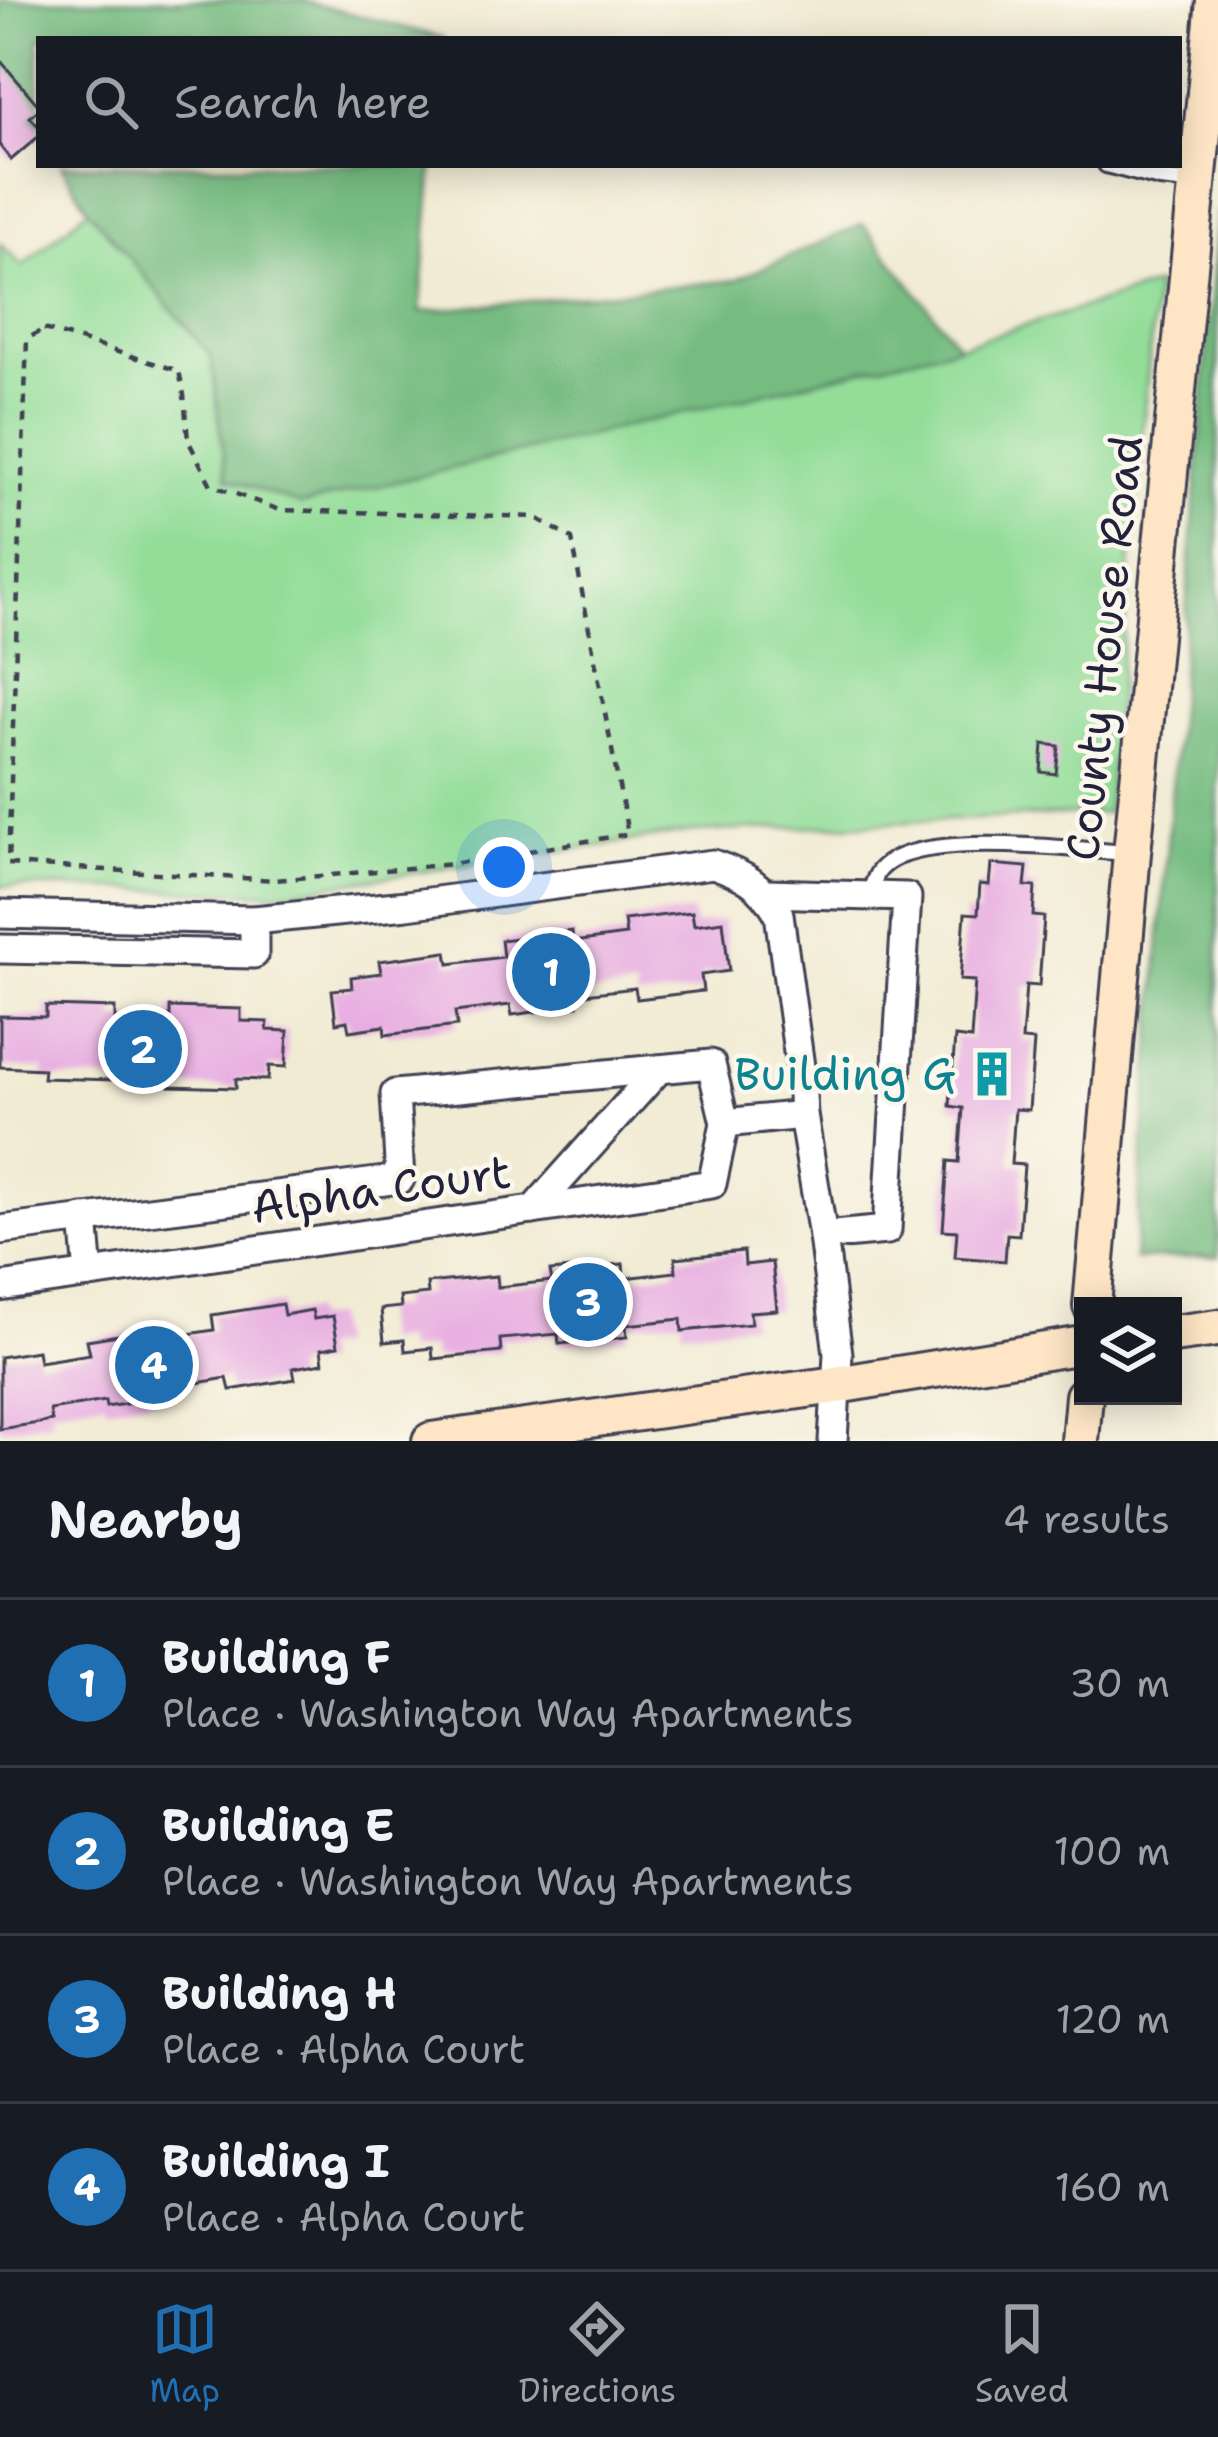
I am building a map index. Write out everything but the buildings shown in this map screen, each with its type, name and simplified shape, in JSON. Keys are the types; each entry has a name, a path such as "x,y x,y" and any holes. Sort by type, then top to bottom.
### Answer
{"main road":[{"name":"County House Road","path":"1093,1297 1215,0"},
{"path":"1182,1333 1218,1328"},
{"path":"430,1441 1074,1347"},
{"path":"1080,1441 1083,1405"}],"street":[{"path":"0,914 254,920 712,864 747,878 767,893 778,914 838,1354 832,1441"},
{"path":"767,893 908,898 887,1230 823,1236"},
{"path":"0,949 254,953 254,920"},
{"path":"0,1230 400,1179 395,1094 711,1064 725,1123 803,1115"},
{"path":"533,1210 658,1069"},
{"name":"Alpha Court","path":"0,1287 712,1184 725,1123"},
{"path":"84,1220 89,1274"}],"lane":[{"path":"1118,168 1197,183"},
{"path":"868,896 878,872 889,862 932,847 969,844 1132,853"}],"path":[{"path":"44,329 178,371 188,440 211,484 280,510 535,517 572,539 628,834 453,864 275,880 8,864 27,339 44,329"}],"green space":[{"path":"0,0 300,0 436,36 36,36 36,124 0,66"},
{"path":"63,168 433,168 420,312 735,280 863,224 959,346 300,505 227,478 211,356 88,209"},
{"path":"88,209 211,356 227,477 959,346 1156,285 1107,813 693,832 275,893 0,886 0,244 23,266"},
{"path":"1218,211 1218,1257 1134,1259"}],"place":[{"name":"Building F","path":"551,972"},
{"name":"Building E","path":"143,1049"},
{"name":"Building G","path":"992,1074"},
{"name":"Building H","path":"588,1302"},
{"name":"Building I","path":"154,1365"}]}
